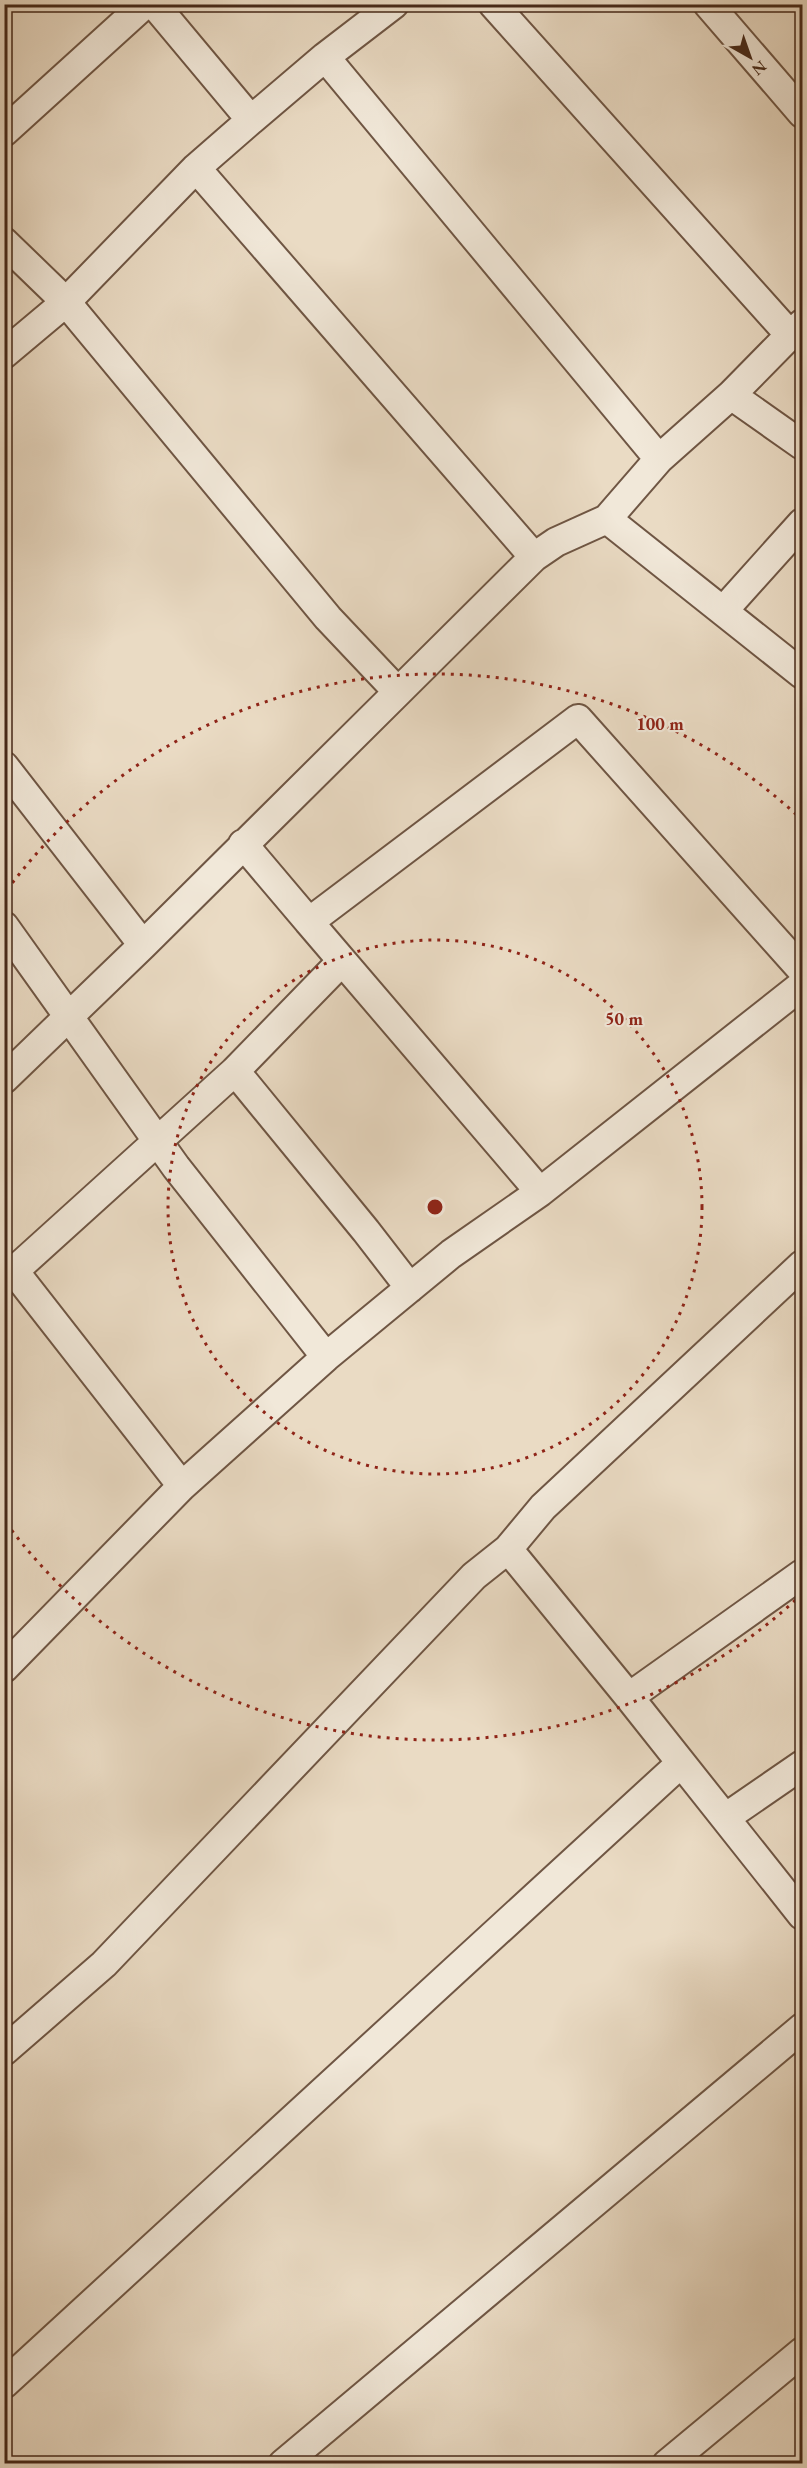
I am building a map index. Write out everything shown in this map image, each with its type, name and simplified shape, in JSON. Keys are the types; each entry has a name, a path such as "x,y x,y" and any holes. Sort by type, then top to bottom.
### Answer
{"street":[{"path":"4,132 145,4"},
{"path":"154,4 251,120"},
{"path":"4,354 66,302 196,168 325,57 394,4"},
{"path":"4,1078 143,945 534,557 556,542 607,519 659,459 731,394 796,329 493,4"},
{"path":"708,4 802,112"},
{"path":"325,57 659,459"},
{"path":"196,168 534,557"},
{"path":"4,242 66,302 328,618 398,692"},
{"path":"731,394 802,445"},
{"path":"607,519 802,675"},
{"path":"723,611 802,523"},
{"path":"309,922 578,719 802,970"},
{"path":"4,766 143,945"},
{"path":"243,844 540,1192"},
{"path":"4,926 158,1141 326,1357"},
{"path":"182,1486 8,1271 235,1071 342,961"},
{"path":"4,1668 182,1486 326,1357 451,1254 540,1192 802,985"},
{"path":"235,1071 410,1288"},
{"path":"4,2051 104,1964 474,1576 508,1549 543,1507 802,1265"},
{"path":"508,1549 629,1696 802,1915"},
{"path":"629,1696 802,1574"},
{"path":"4,2384 681,1763"},
{"path":"725,1818 802,1765"},
{"path":"283,2463 802,2028"},
{"path":"668,2463 802,2352"}]}
